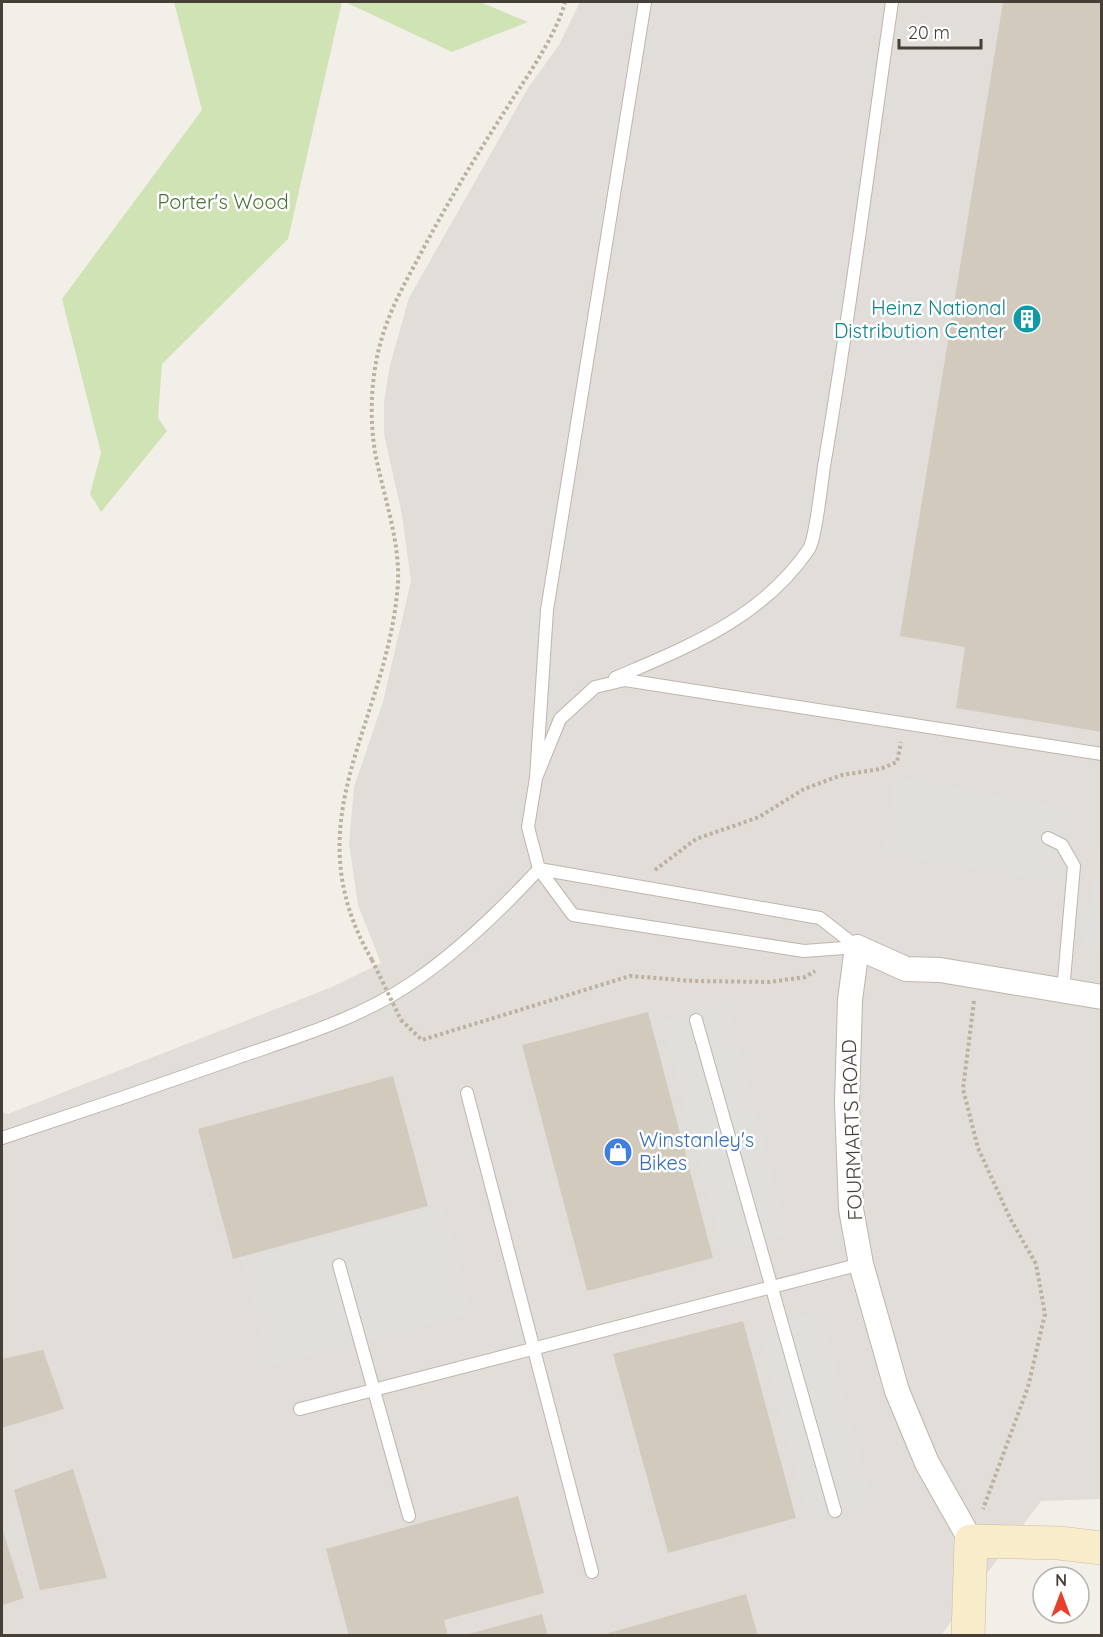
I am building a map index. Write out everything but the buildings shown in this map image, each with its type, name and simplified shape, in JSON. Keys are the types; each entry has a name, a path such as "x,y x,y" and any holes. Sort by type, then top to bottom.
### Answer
{"street":[{"path":"858,947 906,969 940,970 1101,997"},
{"name":"FOURMARTS ROAD","path":"858,947 850,1000 847,1103 852,1209 861,1264 897,1391 927,1464 971,1541"},
{"path":"968,1635 971,1541 1059,1543 1101,1548"}],"lane":[{"path":"645,2 546,610 536,778 528,827 539,869 573,915 804,951 858,947"},
{"path":"536,778 560,719 595,687 684,648 740,619 769,594 810,547 829,439 892,2"},
{"path":"595,687 625,680 1101,754"},
{"path":"1048,838 1062,845 1074,866 1063,991"},
{"path":"539,869 820,918 858,947"},
{"path":"2,1138 313,1031 375,1005 410,984 455,950 507,903 539,869"},
{"path":"696,1020 769,1286 835,1511"},
{"path":"467,1093 592,1572"},
{"path":"300,1409 861,1264"},
{"path":"339,1265 409,1516"}],"path":[{"path":"565,2 529,73 458,184 387,320 376,365 372,425 395,543 398,584 386,652 368,721 345,792 338,847 344,894 360,939 401,1020 422,1040 630,976 694,981 770,982 805,977 858,947"},
{"path":"644,889 654,871 696,839 759,817 804,789 843,775 880,770 897,762 904,723"},
{"path":"971,1541 1028,1387 1045,1314 1036,1264 1010,1218 978,1148 963,1089 977,976"}],"shaded area":[{"path":"580,2 1101,2 1101,1499 1041,1501 941,1635 2,1635 2,1112 8,1114 332,987 381,963 358,905 349,843 354,787 383,702 411,581 402,515 384,434 384,401 390,365 409,298 528,88 559,45"},
{"path":"894,778 1064,807 1055,882 884,853"},
{"path":"1101,830 1101,948 1084,945"},
{"path":"727,1004 788,1234 723,1251 662,1022"},
{"path":"444,1206 472,1313 269,1366 241,1260"},
{"path":"821,1311 872,1501 808,1518 758,1328"}],"green space":[{"name":"Porter's Wood","path":"174,2 342,2 288,239 162,364 158,418 167,431 101,512 90,494 101,453 62,299 202,110"},
{"path":"345,2 480,2 528,22 452,52"}],"place":[{"name":"Heinz National Distribution Center","path":"1027,319"},
{"name":"Winstanley's Bikes","path":"618,1152"}]}
